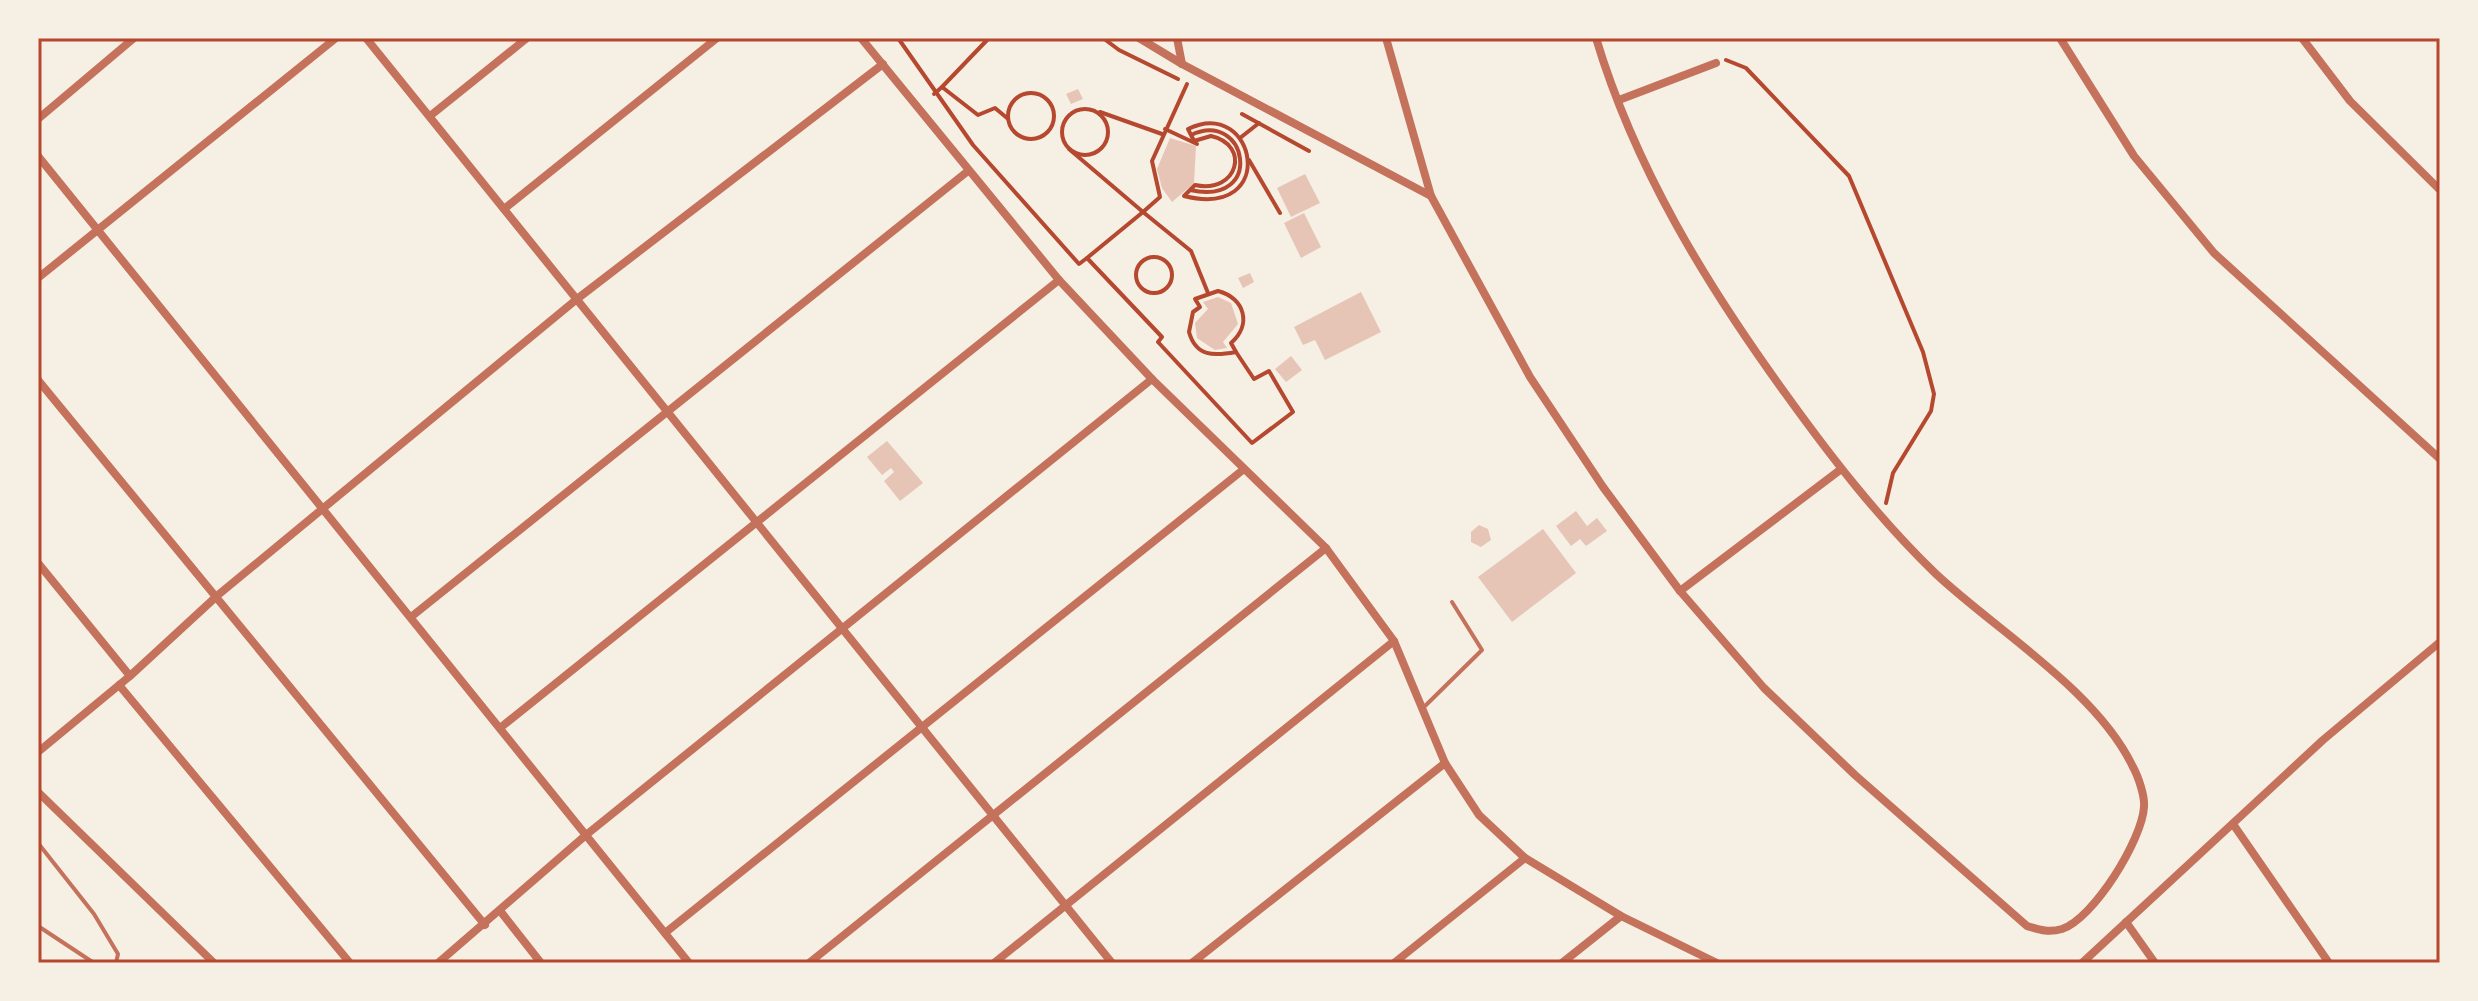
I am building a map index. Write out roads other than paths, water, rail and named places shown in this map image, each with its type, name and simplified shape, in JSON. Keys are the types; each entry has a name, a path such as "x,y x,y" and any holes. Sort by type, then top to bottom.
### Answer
{"street":[{"path":"38,119 134,38"},
{"path":"38,278 336,38"},
{"path":"366,38 1112,963"},
{"path":"430,116 527,38"},
{"path":"504,209 717,38"},
{"path":"861,38 1059,280 1152,379 1326,548 1394,641 1445,763 1479,815 1525,858 1621,916 1717,963"},
{"path":"1139,38 1182,64 1431,196"},
{"path":"1177,38 1182,64"},
{"path":"1386,38 1431,196 1530,377 1603,487 1680,591 1764,688 1924,836 2027,926 2045,932 2065,928 2100,897 2136,838 2145,806 2134,768 2109,726 1936,573 1840,470 1733,321 1660,198 1596,38"},
{"path":"2060,38 2134,156 2214,253 2440,459"},
{"path":"2302,38 2350,101 2440,190"},
{"path":"1619,100 1716,63"},
{"path":"40,746 130,676 218,595 577,299 883,64"},
{"path":"38,156 689,963"},
{"path":"411,617 968,171"},
{"path":"500,728 1059,280"},
{"path":"438,963 501,912 586,835 1152,379"},
{"path":"38,380 218,595 485,925"},
{"path":"665,933 1244,469"},
{"path":"1680,591 1840,470"},
{"path":"809,963 1326,548"},
{"path":"38,563 130,676"},
{"path":"994,963 1394,641"},
{"path":"2082,963 2323,740 2440,642"},
{"path":"119,685 350,963"},
{"path":"1192,963 1445,763"},
{"path":"38,792 214,963"},
{"path":"2233,824 2329,963"},
{"path":"1394,963 1525,858"},
{"path":"501,912 541,963"},
{"path":"1562,963 1621,916"},
{"path":"2126,922 2155,963"}],"lane":[{"path":"1422,709 1482,650 1452,602"},
{"path":"38,843 94,914 118,954 116,963"},
{"path":"38,926 94,963"}]}
